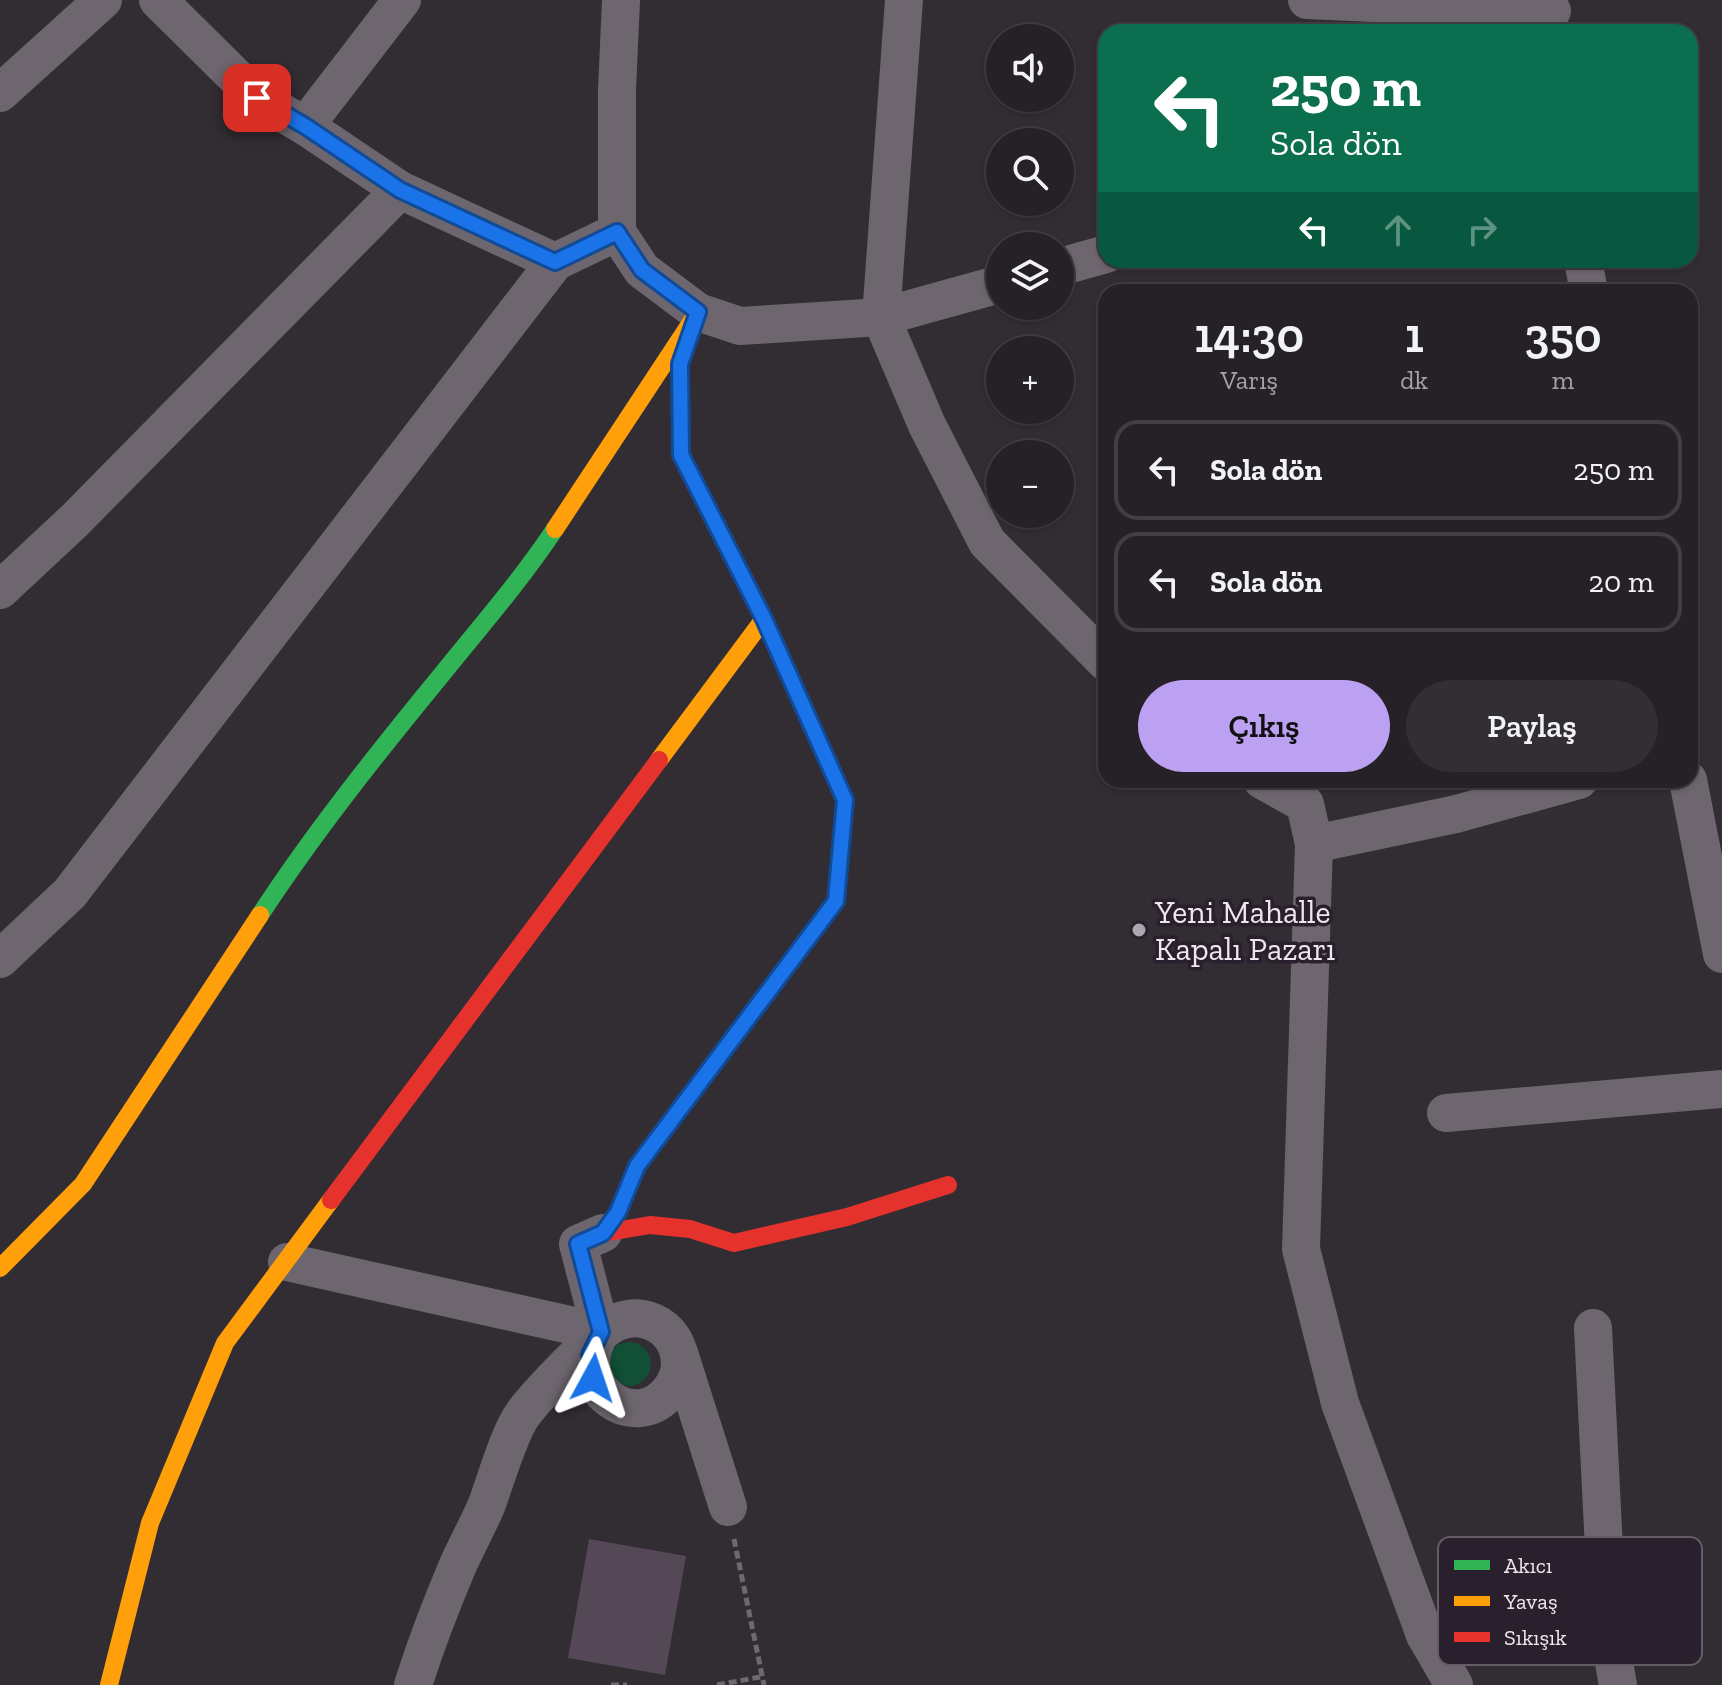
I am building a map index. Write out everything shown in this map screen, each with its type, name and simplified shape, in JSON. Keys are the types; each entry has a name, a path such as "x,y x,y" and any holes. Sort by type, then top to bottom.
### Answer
{"street":[{"path":"0,93 103,0"},
{"path":"158,0 257,98 305,126 400,190 555,262"},
{"path":"305,126 402,0"},
{"path":"621,0 617,90 617,232 642,270 698,312 740,326 881,317 986,288"},
{"path":"904,0 881,317 927,425 987,542 1098,654"},
{"path":"1307,0 1552,14"},
{"path":"0,590 75,520 400,190"},
{"path":"0,959 70,893 555,262 617,232"},
{"path":"1074,263 1098,256"},
{"path":"603,1233 618,1212 637,1166 836,901 845,800 764,619 681,455 680,364 698,312"},
{"path":"0,1268 83,1184 286,875 404,721 532,563 698,312"},
{"path":"109,1685 150,1523 225,1343 764,619"},
{"path":"1276,788 1305,804 1314,844 1301,1249 1340,1403 1425,1635 1438,1657"},
{"path":"1314,844 1456,814 1550,788"},
{"path":"1690,788 1722,954"},
{"path":"1446,1113 1722,1089"},
{"path":"679,1350 678,1378 661,1400 649,1406 635,1408 608,1399 598,1390 590,1367 590,1355 601,1332 578,1244 603,1233 650,1225 690,1229 734,1243 847,1217 948,1185"},
{"path":"287,1262 601,1332"},
{"path":"413,1685 426,1643 459,1562 485,1509 521,1416 601,1332 624,1319 650,1321 663,1327 672,1337 679,1350 728,1507"},
{"path":"1593,1328 1603,1537"},
{"path":"521,1416 598,1390"},
{"path":"1425,1635 1438,1635"},
{"path":"1442,1665 1454,1685"},
{"path":"1614,1665 1618,1685"}],"path":[{"path":"728,1507 764,1685"},
{"path":"717,1685 760,1677"},
{"path":"752,1685 760,1677"},
{"path":"611,1685 627,1685"}],"green space":[{"path":"629,1342 644,1349 651,1364 644,1379 629,1386 614,1379 607,1364 614,1349"}],"building":[{"path":"589,1539 686,1556 665,1675 568,1658"}],"traffic: fast":[{"path":"260,915 348,792 515,585 555,529"},
{"path":"617,1213 637,1166 836,901 845,800 802,704"}],"traffic: slow":[{"path":"555,529 698,312 680,364 681,455 764,619 802,704"},
{"path":"659,760 764,619"},
{"path":"0,1268 83,1184 260,915"},
{"path":"109,1685 150,1523 225,1343 331,1200"}],"traffic: jam":[{"path":"331,1200 659,760"},
{"path":"617,1213 603,1233 650,1225 690,1229 734,1243 847,1217 948,1185"}],"place":[{"name":"Yeni Mahalle Kapalı Pazarı","path":"1139,930"}],"route":[{"path":"257,98 305,126 400,190 555,262 617,232 642,270 698,312 680,364 681,455 764,619 845,800 836,901 637,1166 618,1212 603,1233 578,1244 601,1332 590,1355 593,1378"}]}
